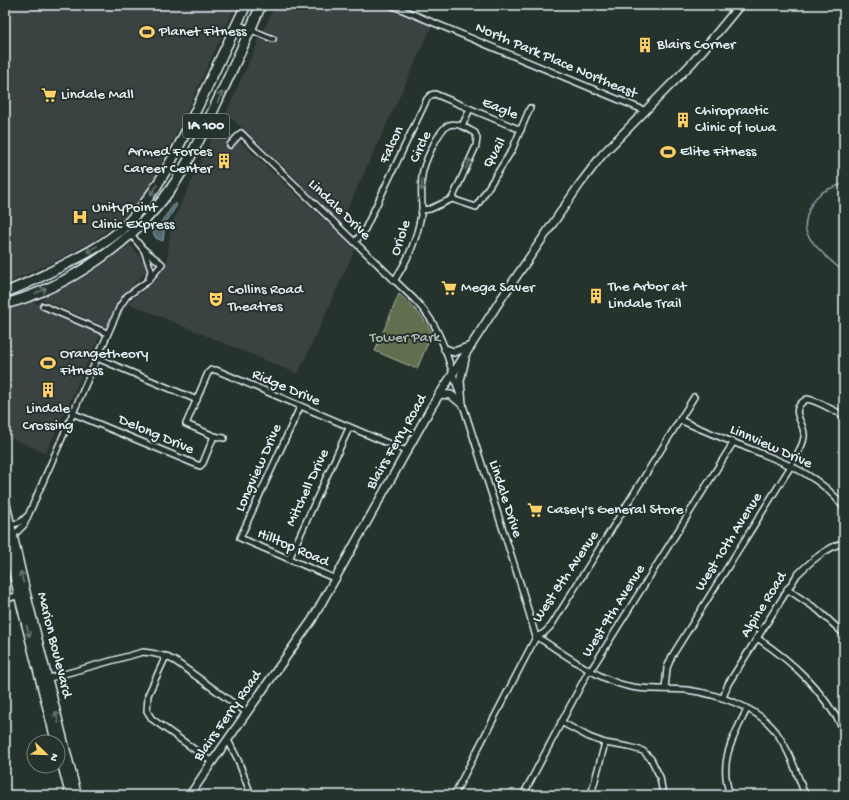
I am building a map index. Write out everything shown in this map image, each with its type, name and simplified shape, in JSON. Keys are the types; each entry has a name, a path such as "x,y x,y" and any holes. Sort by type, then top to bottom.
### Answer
{"highway":[{"name":"IA 100","path":"5,292 43,276 92,250 109,239 124,226 143,205 161,180 176,153 246,5"},
{"name":"IA 100","path":"5,304 50,287 74,275 117,246 150,215 170,190 198,144 262,5"}],"main road":[{"name":"Blairs Ferry Road","path":"190,795 312,620 406,451 452,374 508,289 584,179 602,155 693,62 738,7"},
{"path":"445,349 454,352 469,349 460,381 462,404"},
{"path":"440,394 451,395 462,404"},
{"name":"Marion Boulevard","path":"5,502 10,524 8,537 22,595 44,679 78,795"},
{"name":"Marion Boulevard","path":"44,679 54,734"},
{"path":"65,774 70,795"}],"street":[{"name":"North Park Place Northeast","path":"391,5 645,112"},
{"path":"725,5 738,7"},
{"path":"237,24 273,39"},
{"name":"Falcon","path":"354,242 365,229 426,99 435,94 470,109"},
{"name":"Quail","path":"452,199 476,207 506,162 530,108"},
{"path":"452,199 476,146 477,138 475,133 462,126 470,109"},
{"name":"Eagle","path":"470,109 521,130"},
{"name":"Circle","path":"422,210 422,174 426,162 443,129 450,124 462,126"},
{"name":"Lindale Drive","path":"230,145 240,133 426,312 438,330 522,589 536,637"},
{"name":"Oriole","path":"394,281 411,251 418,232 422,210 430,209 452,199"},
{"path":"8,537 24,525 120,306 127,296 149,279 162,264 143,249 130,233"},
{"path":"143,249 151,270 149,279"},
{"path":"43,306 107,333"},
{"path":"97,358 197,400"},
{"name":"Ridge Drive","path":"214,436 186,424 208,373 212,370 216,370 406,451"},
{"name":"West 8th Avenue","path":"454,795 536,637 544,633 551,626 694,397"},
{"name":"West 10th Avenue","path":"665,690 667,668 672,656 802,445 804,436 797,413 798,406 807,398 844,415"},
{"name":"Longview Drive","path":"240,538 300,407"},
{"name":"Delong Drive","path":"72,413 200,466 203,464 214,436"},
{"name":"Linnview Drive","path":"680,420 790,466 821,483 837,497 844,508"},
{"name":"Mitchell Drive","path":"289,559 349,428"},
{"path":"214,436 224,438"},
{"name":"West 9th Avenue","path":"523,795 588,672 591,670 733,443"},
{"path":"10,524 22,522 29,513"},
{"name":"Hilltop Road","path":"240,538 336,579"},
{"name":"Alpine Road","path":"722,698 728,684 797,575 808,563 824,552 844,542"},
{"path":"787,589 818,610 844,634"},
{"path":"5,599 22,595"},
{"path":"536,637 601,676 627,686 643,689 686,690 706,693 747,709 764,720 775,731 791,760 805,795"},
{"path":"757,638 782,655 802,673 833,710 844,730"},
{"path":"44,679 143,652 155,653 166,656 175,661 247,713"},
{"path":"166,656 148,695 147,711 152,719 212,762"},
{"path":"730,795 725,775 727,753 747,709"},
{"path":"561,722 589,737 605,743 630,747 643,751 651,759 660,777 663,795"},
{"path":"228,740 238,760 251,795"},
{"path":"590,795 605,743"}],"shaded area":[{"path":"5,5 236,5 153,183 134,206 114,226 93,241 58,260 5,284"},
{"path":"275,5 380,5 432,26 341,223 226,113"},
{"path":"219,122 355,249 298,374 128,303 155,280 167,263 171,226"},
{"path":"130,245 150,268 120,299 106,327 42,299 88,275"},
{"name":"Lindale Crossing","path":"29,300 102,331 46,453 11,438 5,439 5,308"},
{"path":"5,549 15,602 5,605"}],"green space":[{"name":"Tower Park","path":"399,294 418,312 432,333 417,369 375,351"}],"water":[{"path":"175,203 177,205 165,224 163,241 156,238 153,233"}],"waterway":[{"path":"844,184 830,188 816,198 809,209 805,228 812,242 817,248 844,272"}],"place":[{"name":"Planet Fitness","path":"147,32"},
{"name":"Blairs Corner","path":"645,45"},
{"name":"Lindale Mall","path":"49,95"},
{"name":"Chiropractic Clinic of Iowa","path":"683,120"},
{"name":"Elite Fitness","path":"668,152"},
{"name":"Armed Forces Career Center","path":"224,161"},
{"name":"UnityPoint Clinic Express","path":"80,217"},
{"name":"Mega Saver","path":"449,288"},
{"name":"The Arbor at Lindale Trail","path":"596,296"},
{"name":"Collins Road Theatres","path":"216,299"},
{"name":"Orangetheory Fitness","path":"48,363"},
{"name":"Lindale Crossing","path":"48,390"},
{"name":"Casey's General Store","path":"535,510"}]}
